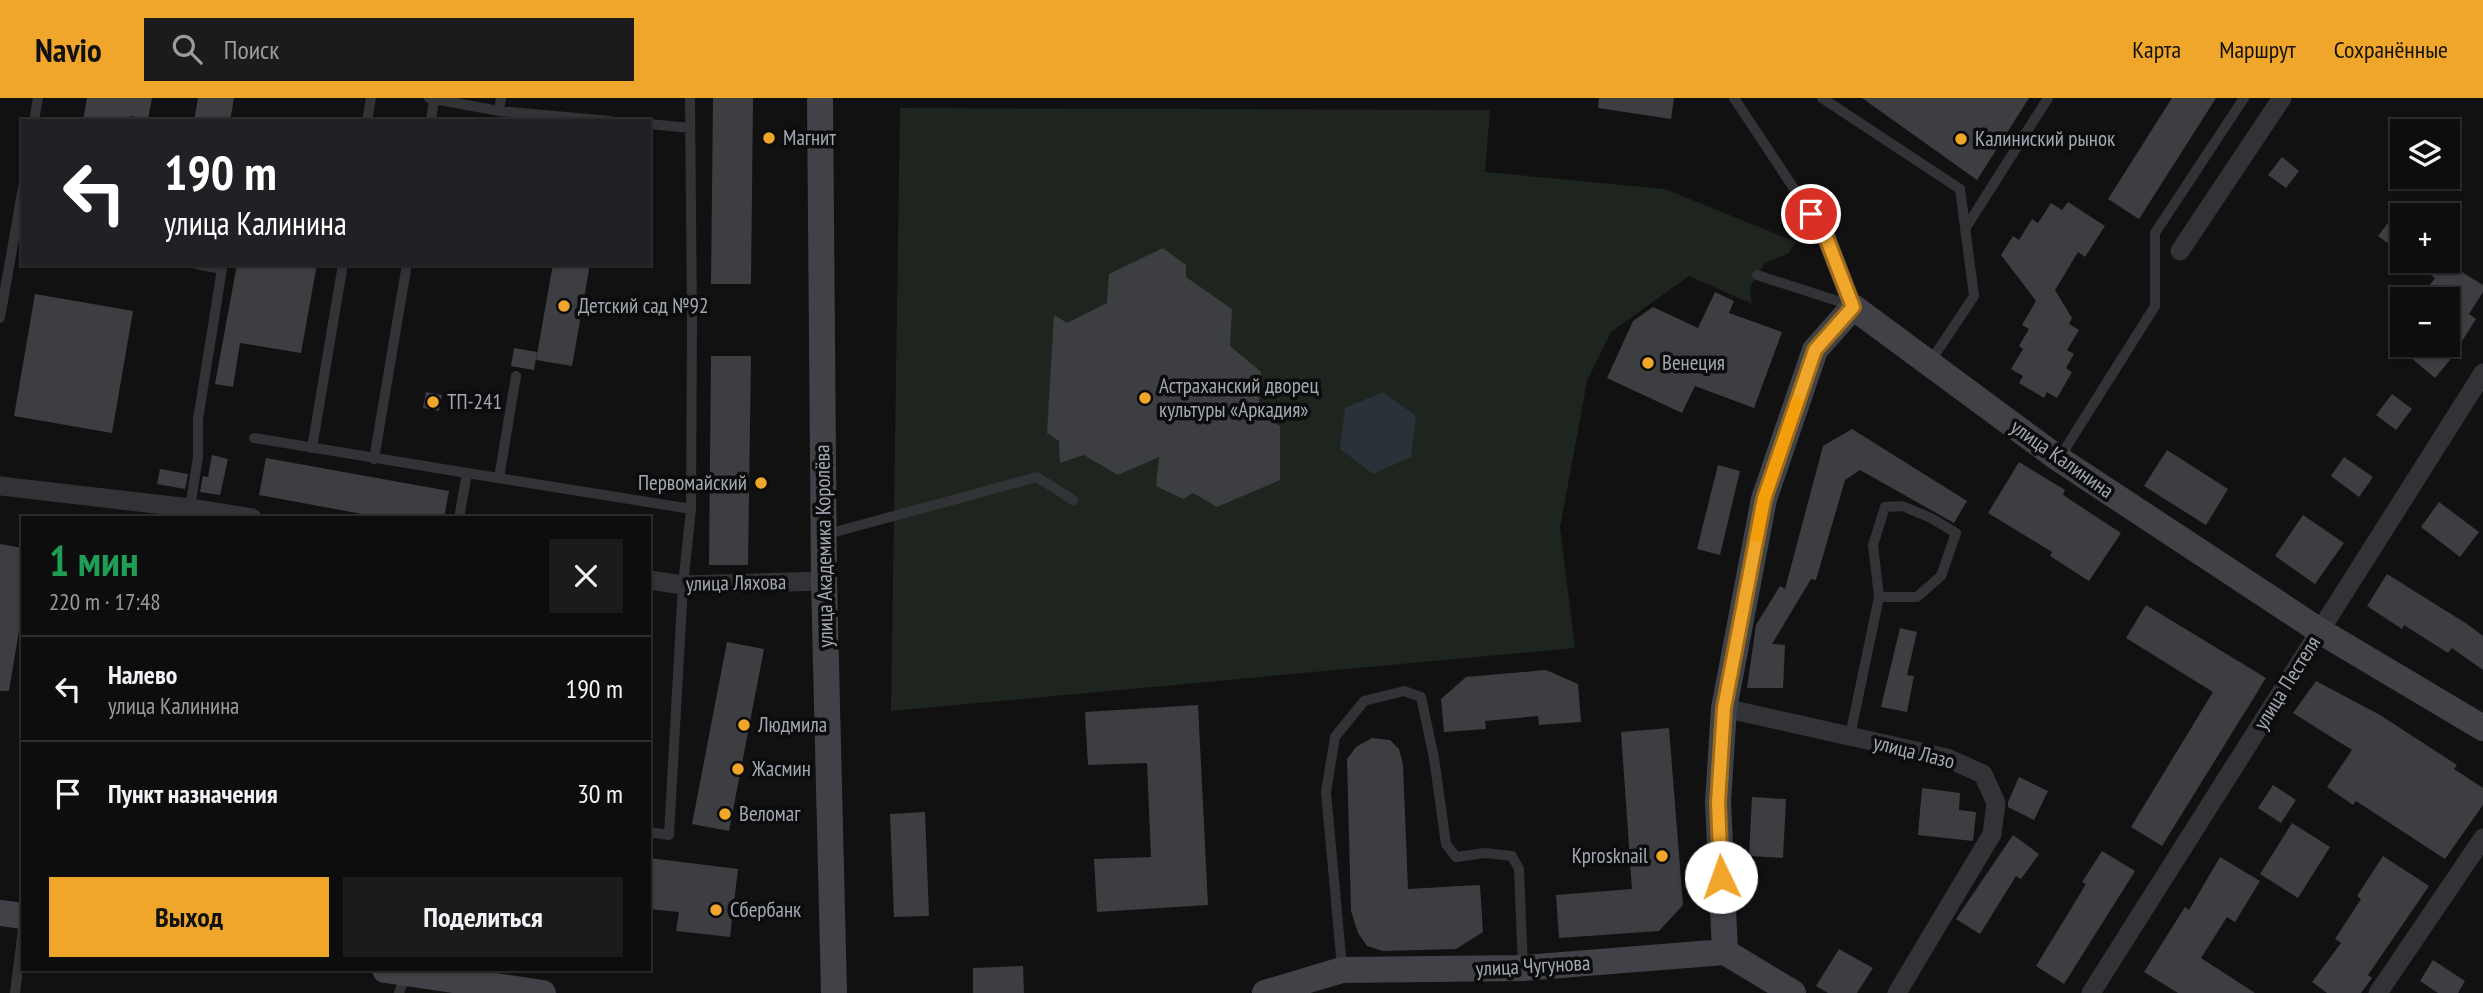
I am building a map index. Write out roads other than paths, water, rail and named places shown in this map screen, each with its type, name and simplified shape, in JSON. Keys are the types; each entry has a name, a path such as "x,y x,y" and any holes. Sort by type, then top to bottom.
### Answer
{"street":[{"name":"улица Академика Королёва","path":"820,98 823,535 834,993"},
{"path":"2180,251 2282,98"},
{"path":"1793,993 1725,952 1718,802 1724,708 1764,499 1815,350 1853,307 1826,237"},
{"name":"улица Калинина","path":"1853,307 2059,459 2320,631 2483,728"},
{"name":"улица Пестеля","path":"2091,993 2483,373"},
{"path":"0,485 240,516"},
{"name":"улица Ляхова","path":"651,580 683,585 824,581"},
{"name":"улица Лазо","path":"1724,708 1947,758 1983,774 1996,803 1992,834 1897,993"},
{"path":"2378,993 2483,838"},
{"path":"0,913 21,916"},
{"name":"улица Чугунова","path":"1265,993 1342,971 1523,968 1725,952"},
{"path":"397,978 543,993"}],"lane":[{"path":"34,119 38,98"},
{"path":"367,119 371,98"},
{"path":"499,111 501,98"},
{"path":"651,832 669,835 683,585 691,509 690,98"},
{"path":"1734,98 1826,237"},
{"path":"1822,98 1960,189 1974,296 1930,362"},
{"path":"1965,230 2048,98"},
{"path":"2059,459 2155,306 2155,233 2244,98"},
{"path":"431,119 431,99 561,118"},
{"path":"651,124 690,128"},
{"path":"0,318 21,198"},
{"path":"190,508 198,457 198,419 222,269 206,266"},
{"path":"312,448 343,266"},
{"path":"374,459 407,266"},
{"path":"1757,275 1853,307"},
{"path":"499,478 516,376"},
{"path":"254,438 691,509"},
{"path":"460,516 467,473"},
{"path":"823,535 1037,477 1073,500"},
{"path":"1850,736 1879,597 1873,545 1885,507 1902,506 1931,518 1956,534 1941,576 1917,597 1879,597"},
{"path":"1342,971 1326,792 1335,737 1364,701 1404,691 1421,697 1434,758 1446,844 1455,857 1485,853 1512,856 1519,869 1523,968"},
{"path":"15,993 21,945"}],"place":[{"name":"Магнит","path":"769,138"},
{"name":"Калиниский рынок","path":"1961,139"},
{"name":"Детский сад №92","path":"564,306"},
{"name":"Венеция","path":"1648,363"},
{"name":"Астраханский дворец культуры «Аркадия»","path":"1145,398"},
{"name":"ТП-241","path":"433,402"},
{"name":"Первомайский","path":"761,483"},
{"name":"Людмила","path":"744,725"},
{"name":"Жасмин","path":"738,769"},
{"name":"Веломаг","path":"725,814"},
{"name":"Kprosknail","path":"1662,856"},
{"name":"Сбербанк","path":"716,910"}]}
